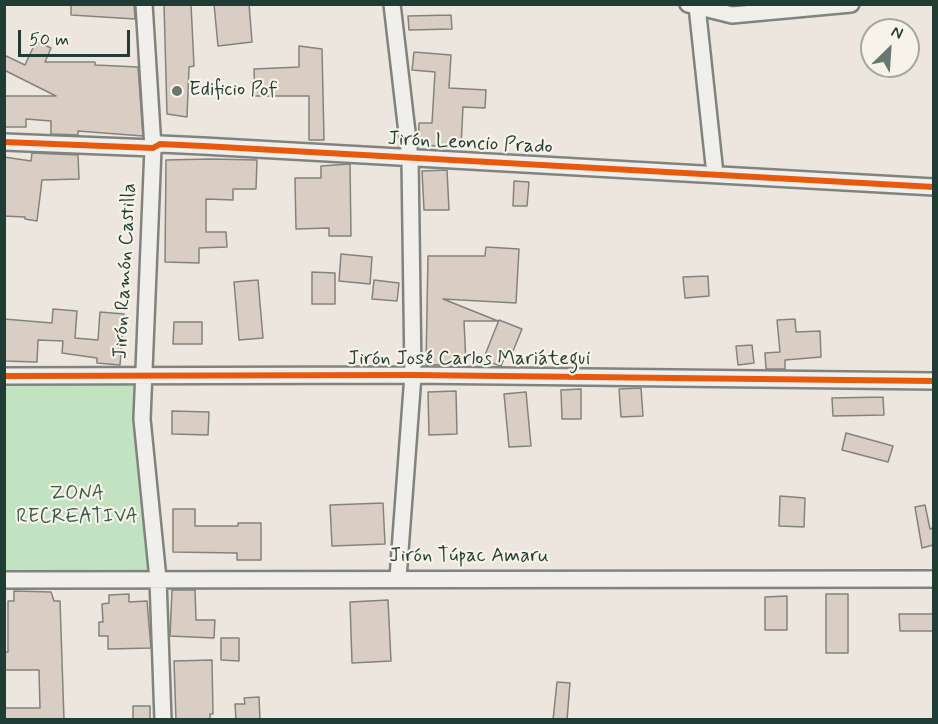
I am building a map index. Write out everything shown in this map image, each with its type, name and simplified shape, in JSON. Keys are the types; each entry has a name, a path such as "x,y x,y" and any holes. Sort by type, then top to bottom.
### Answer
{"street":[{"name":"Jirón Ramón Castilla","path":"144,4 153,148 142,419 158,579 163,665 163,720"},
{"path":"715,174 692,5 732,15 851,4"},
{"path":"392,9 410,158 413,375 398,578"},
{"name":"Jirón Leoncio Prado","path":"4,142 153,148 160,144 933,187"},
{"name":"Jirón José Carlos Mariátegui","path":"4,376 413,375 933,381"},
{"name":"Jirón Túpac Amaru","path":"4,580 933,579"}],"green space":[{"name":"ZONA RECREATIVA","path":"134,375 158,579 5,580 4,376"}],"building":[{"path":"71,4 134,4 135,19 71,15"},
{"path":"164,4 191,4 194,66 189,67 187,117 167,114"},
{"path":"214,4 249,4 252,42 218,46"},
{"path":"451,15 452,29 409,30 408,16"},
{"path":"36,41 51,48 45,62 95,62 95,65 138,67 143,136 78,131 78,135 51,134 51,121 26,119 26,127 4,127 4,96 56,96 4,70 4,55 25,65"},
{"path":"299,46 322,49 324,140 309,140 309,96 255,96 254,69 299,67"},
{"path":"414,52 451,55 449,88 486,90 485,108 463,107 461,147 418,145 419,123 432,123 435,72 412,70"},
{"path":"32,153 78,155 79,179 42,180 37,221 25,219 25,217 4,216 4,157 31,161"},
{"path":"166,160 257,160 256,189 233,189 233,200 206,199 206,232 226,232 227,247 199,248 199,263 165,262"},
{"path":"350,164 351,236 329,236 329,228 296,229 295,178 321,178 321,166"},
{"path":"447,170 449,210 424,210 422,171"},
{"path":"514,181 529,182 527,206 513,206"},
{"path":"486,247 519,249 516,303 443,299 498,321 464,321 466,364 426,365 428,256 485,256"},
{"path":"341,254 372,257 370,284 339,281"},
{"path":"312,272 335,273 335,304 312,304"},
{"path":"708,276 709,296 685,298 683,277"},
{"path":"258,280 263,338 239,340 234,282"},
{"path":"374,280 399,283 397,301 372,299"},
{"path":"53,309 77,311 75,338 98,340 100,312 124,314 120,365 97,363 97,358 62,353 63,341 38,340 37,362 4,361 4,319 52,323"},
{"path":"795,319 796,332 820,331 821,357 785,360 785,369 766,369 765,353 780,352 777,320"},
{"path":"499,320 522,329 513,351 508,349 501,366 483,360"},
{"path":"174,322 202,322 202,344 173,344"},
{"path":"752,345 754,363 738,365 736,346"},
{"path":"641,388 643,416 621,417 619,389"},
{"path":"581,389 581,419 562,419 561,390"},
{"path":"456,391 457,434 429,435 428,392"},
{"path":"526,392 531,446 509,447 504,394"},
{"path":"883,397 884,415 833,416 832,398"},
{"path":"172,411 209,412 208,435 172,434"},
{"path":"846,433 893,446 888,462 842,450"},
{"path":"780,496 805,498 804,527 779,526"},
{"path":"383,503 385,544 332,546 330,505"},
{"path":"925,505 930,529 933,528 933,545 922,548 915,507"},
{"path":"173,509 195,509 195,526 238,526 238,523 261,523 261,560 237,560 237,553 173,552"},
{"path":"172,590 195,590 196,620 215,620 214,638 170,636"},
{"path":"14,591 51,592 54,601 60,601 64,720 4,720 4,708 40,708 39,670 4,670 4,652 8,652 8,601 14,601"},
{"path":"129,594 129,602 147,601 151,648 108,649 108,636 99,636 99,622 103,622 102,604 109,603 109,595"},
{"path":"826,594 848,594 848,653 826,653"},
{"path":"787,596 787,630 765,630 765,597"},
{"path":"388,600 391,661 352,663 350,602"},
{"path":"899,614 933,614 933,631 900,631"},
{"path":"221,638 239,638 239,661 221,660"},
{"path":"212,660 213,714 210,714 210,720 176,720 174,661"},
{"path":"557,682 570,683 567,720 553,720"},
{"path":"259,697 260,720 236,720 235,704 245,704 244,698"},
{"path":"133,706 150,706 150,720 133,720"}],"cycle path":[{"path":"4,142 153,148 160,144 203,146 934,187"},
{"path":"4,376 413,375 934,381"}],"place":[{"name":"Edificio Pof","path":"177,91"}]}
